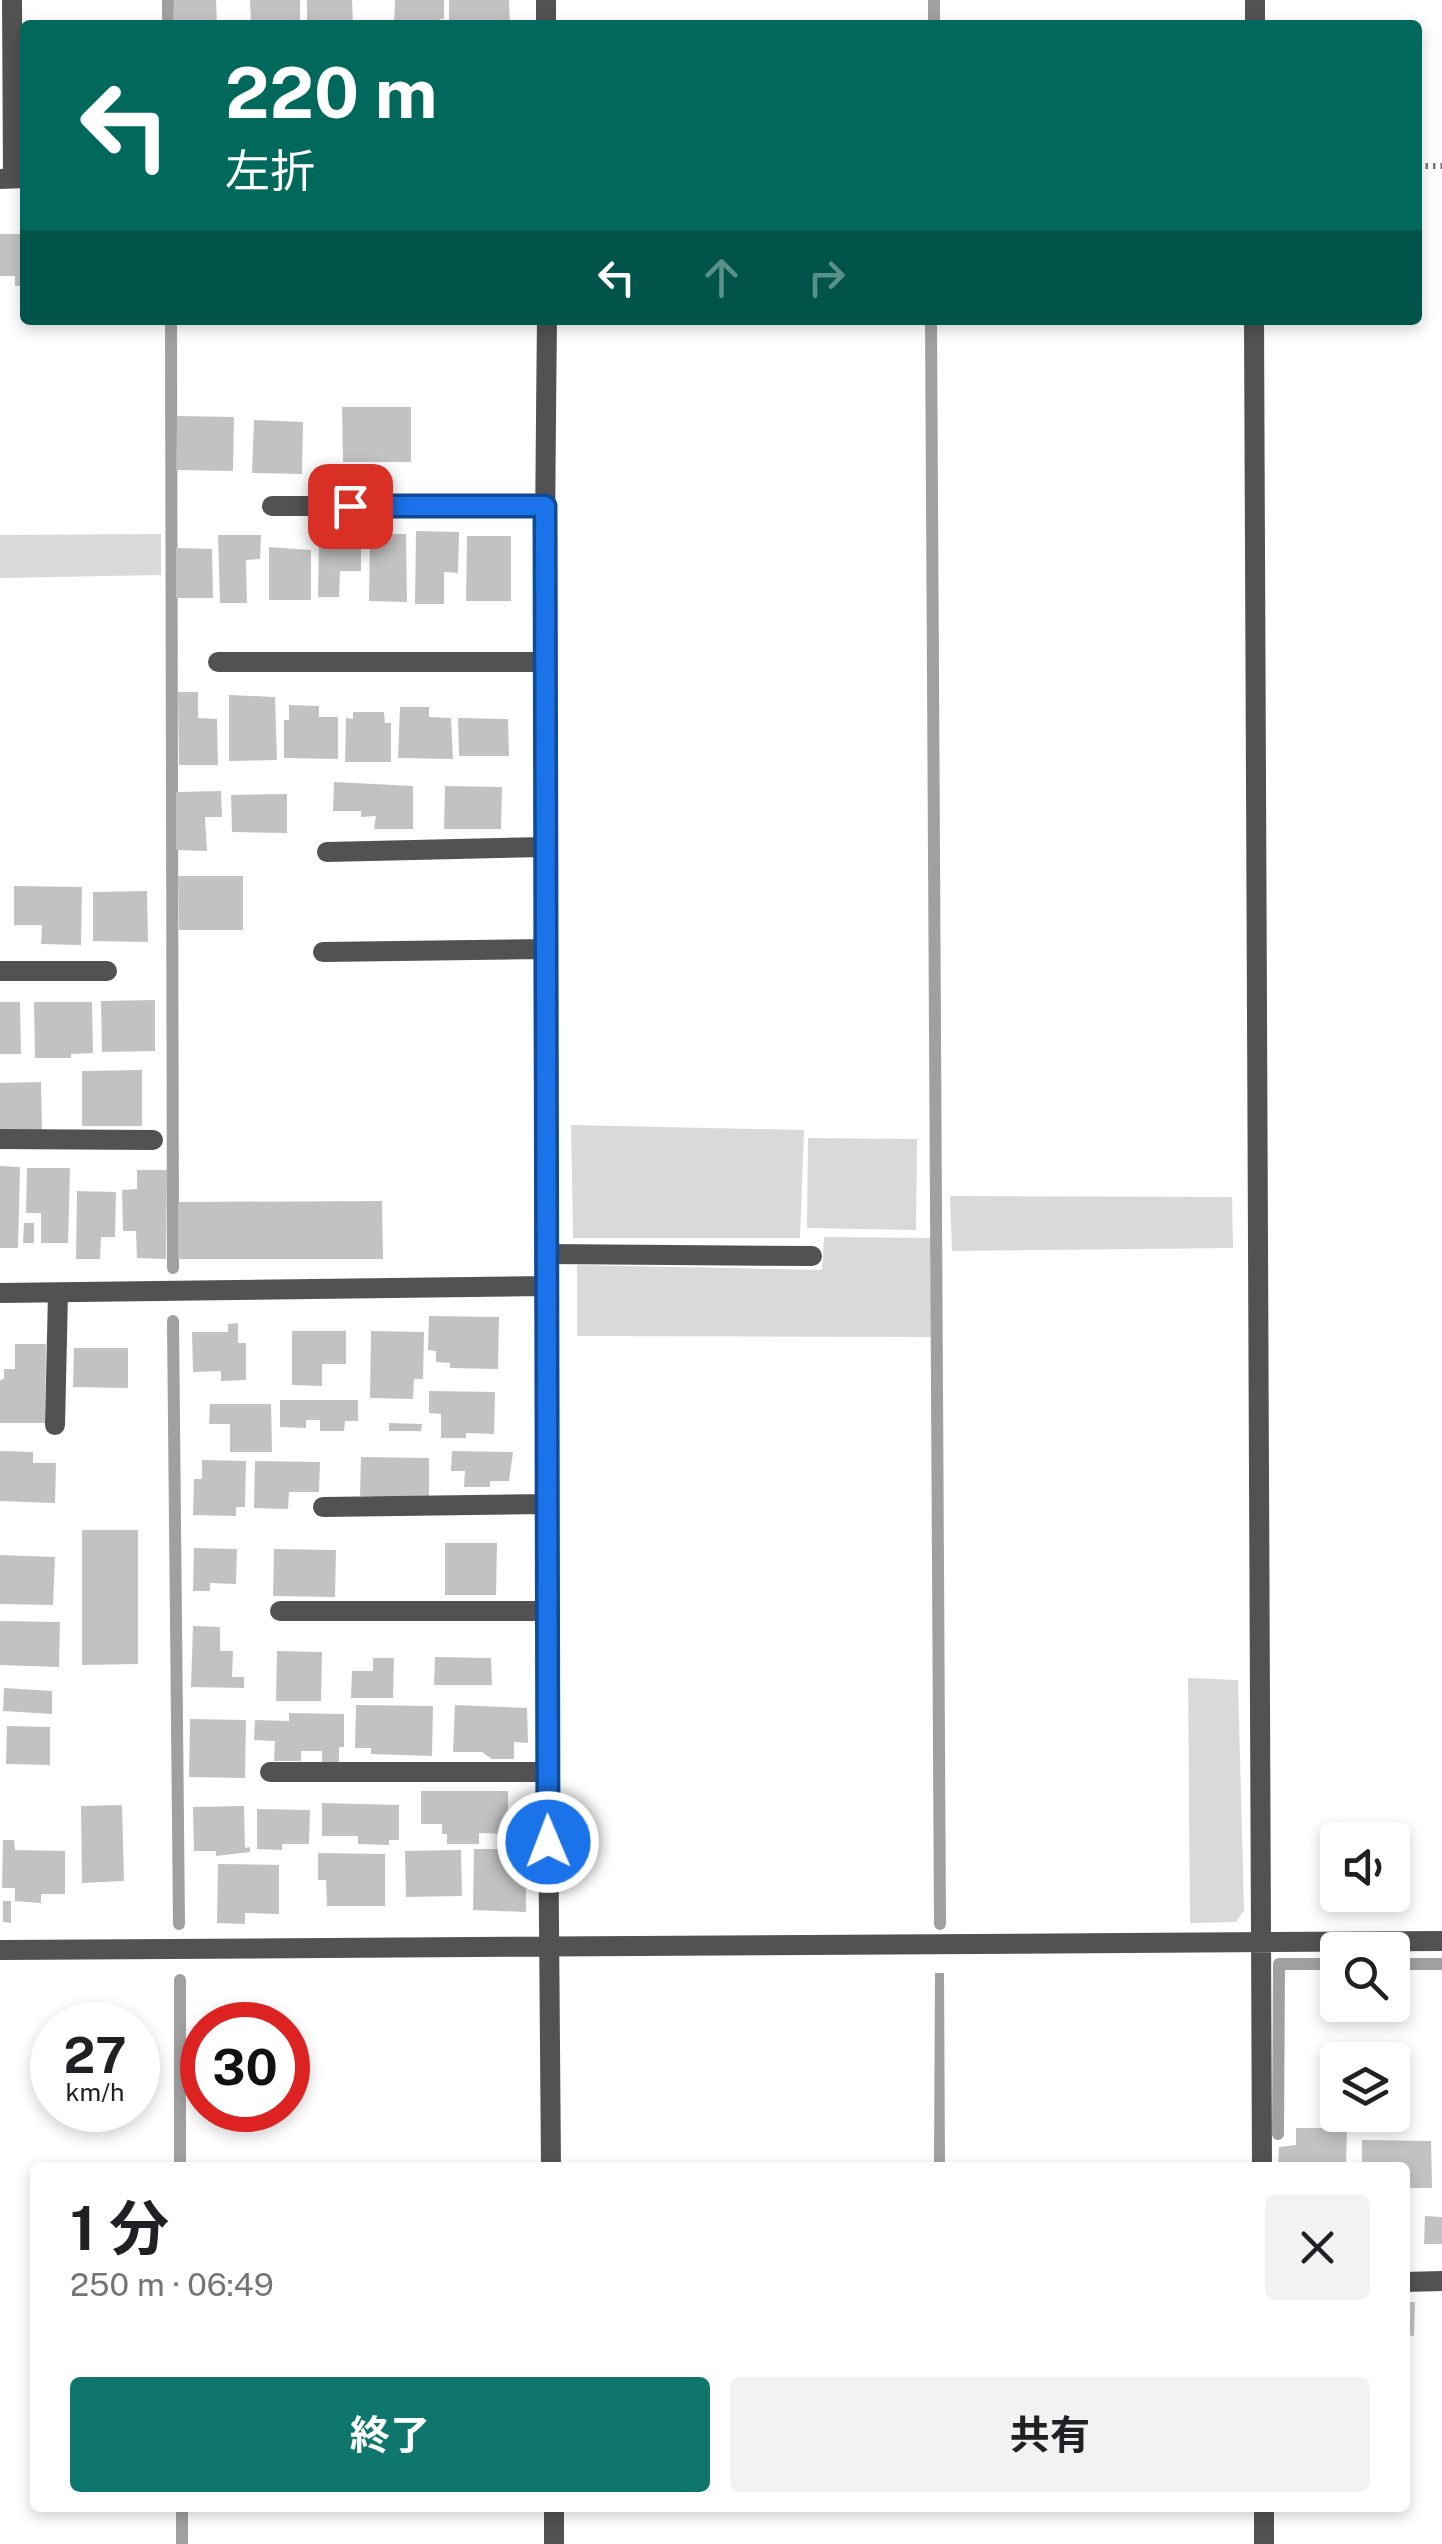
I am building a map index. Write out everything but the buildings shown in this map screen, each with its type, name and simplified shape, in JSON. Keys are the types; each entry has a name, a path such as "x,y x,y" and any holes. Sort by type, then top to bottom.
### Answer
{"street":[{"path":"12,0 13,178"},
{"path":"547,325 543,662 551,2162"},
{"path":"1254,325 1262,2162"},
{"path":"272,506 545,506"},
{"path":"218,662 543,662"},
{"path":"326,852 544,846"},
{"path":"323,952 544,949"},
{"path":"0,971 108,971"},
{"path":"0,1139 154,1140"},
{"path":"545,1254 812,1256"},
{"path":"0,1293 545,1286"},
{"path":"55,1426 58,1293"},
{"path":"323,1507 546,1504"},
{"path":"280,1611 546,1611"},
{"path":"270,1772 546,1772"},
{"path":"0,1950 1442,1941"},
{"path":"1410,2282 1442,2282"},
{"path":"554,2512 554,2544"},
{"path":"1264,2512 1264,2544"}],"shaded area":[{"path":"161,534 161,575 0,578 0,535"},
{"path":"571,1125 804,1130 800,1238 573,1238"},
{"path":"808,1138 917,1139 916,1230 807,1228"},
{"path":"950,1196 1232,1197 1233,1248 952,1251"},
{"path":"824,1237 932,1238 931,1337 577,1336 577,1265 822,1270"},
{"path":"1188,1678 1238,1680 1244,1910 1236,1922 1190,1923"},
{"path":"935,1973 944,1973 945,2162 934,2162"}],"waterway":[{"path":"168,0 168,20"},
{"path":"934,0 934,20"},
{"path":"171,325 173,1268"},
{"path":"931,325 940,1924"},
{"path":"173,1321 179,1924"},
{"path":"1278,2134 1279,1964 1320,1964"},
{"path":"1410,1964 1442,1964"},
{"path":"180,1980 180,2162"},
{"path":"182,2512 182,2544"}],"route":[{"path":"350,506 545,506 548,1842"}]}
